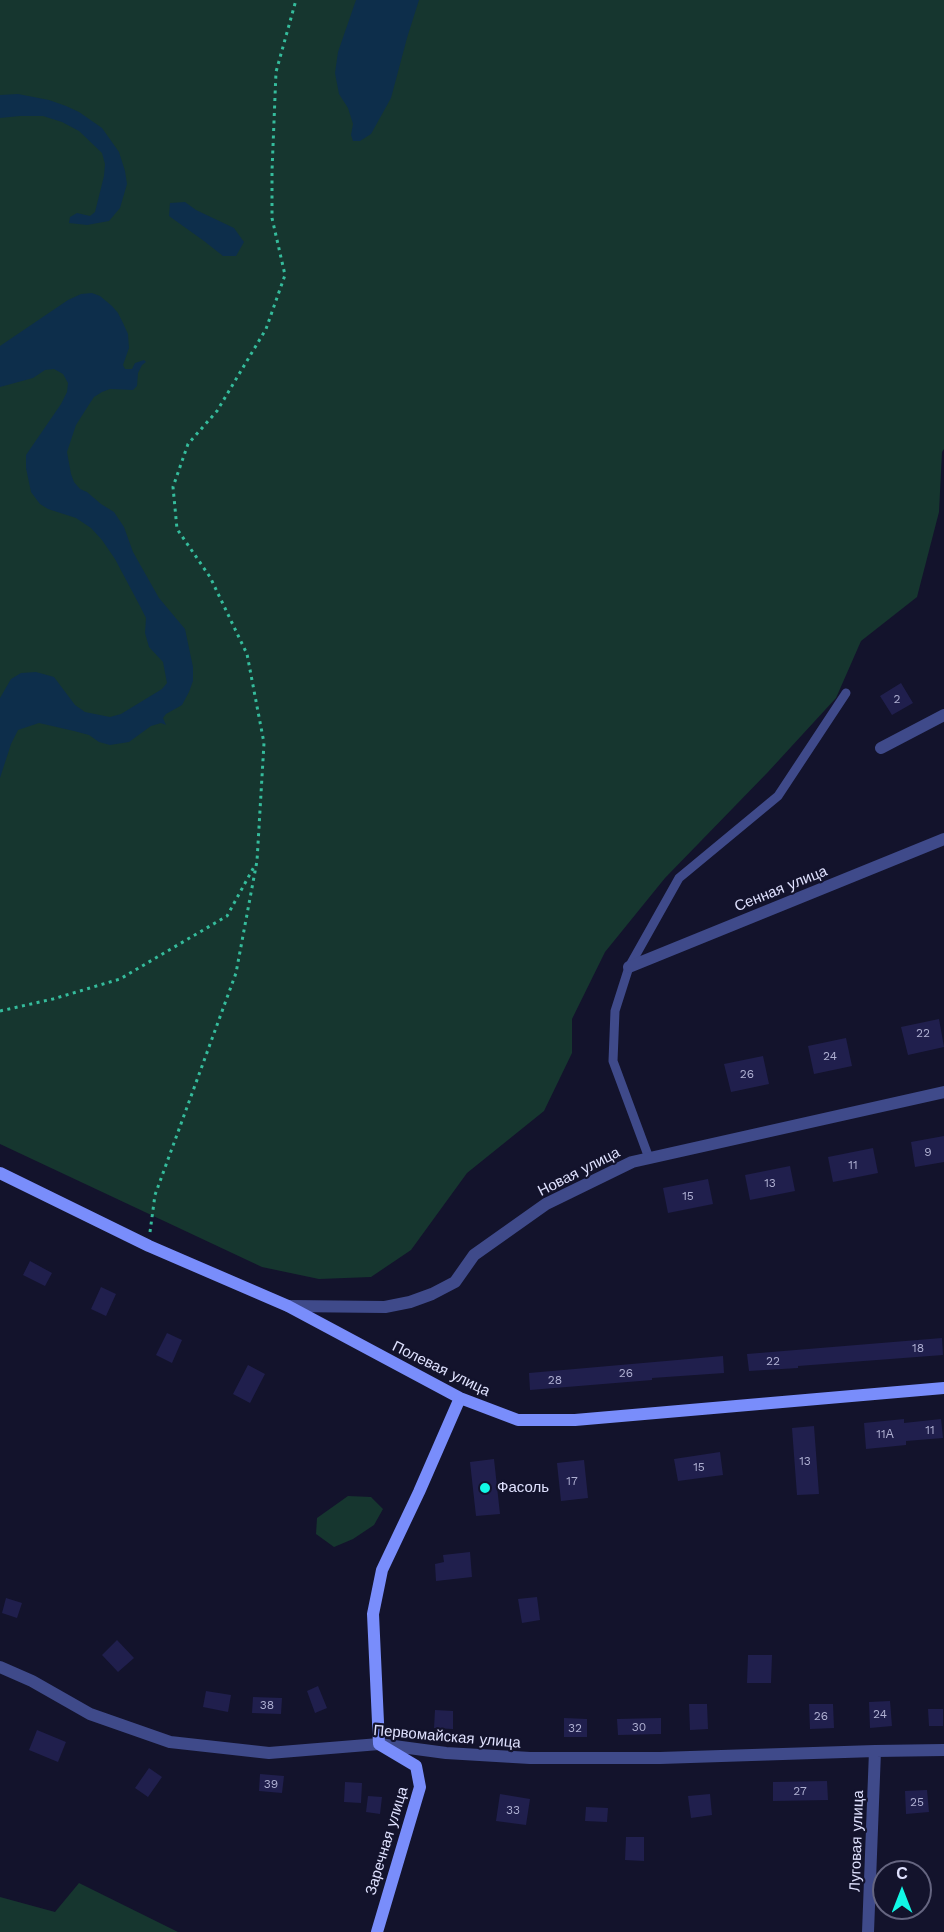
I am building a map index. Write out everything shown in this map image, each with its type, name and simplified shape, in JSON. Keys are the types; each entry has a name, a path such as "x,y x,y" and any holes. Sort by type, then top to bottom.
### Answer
{"street":[{"path":"881,748 944,715"},
{"name":"Сенная улица","path":"629,967 944,839"},
{"name":"Новая улица","path":"288,1306 385,1307 410,1302 432,1294 455,1281 474,1255 546,1204 632,1162 944,1092"},
{"name":"Полевая улица","path":"0,1173 149,1246 288,1306 460,1398 518,1420 575,1420 944,1389"},
{"path":"379,1744 373,1614 382,1570 460,1398"},
{"name":"Первомайская улица","path":"0,1667 32,1681 90,1714 170,1742 269,1753 379,1744 446,1753 530,1758 660,1758 944,1750"},
{"name":"Заречная улица","path":"377,1932 420,1786 416,1766 379,1744"},
{"name":"Луговая улица","path":"868,1932 875,1751"}],"lane":[{"path":"649,1158 613,1061 615,1011 629,967 679,878 778,796 846,693"}],"path":[{"path":"149,1246 155,1195 236,973 257,861 264,743 247,654 210,577 177,529 173,487 188,444 217,411 267,329 285,275 273,218 272,159 276,72 296,0"},
{"path":"0,1011 52,999 120,979 227,916 257,861"}],"green space":[{"path":"0,0 944,0 944,449 939,512 917,597 861,641 836,698 665,878 605,952 572,1019 572,1053 544,1111 467,1173 411,1250 371,1277 319,1279 262,1267 0,1144"},
{"path":"348,1496 371,1497 383,1509 374,1525 353,1539 334,1547 316,1534 317,1518"},
{"path":"79,1883 178,1932 0,1932 0,1897 55,1912"}],"water":[{"path":"356,0 419,0 391,98 371,134 360,141 353,141 351,135 353,124 348,108 339,94 335,73 338,52"},
{"path":"18,94 66,106 102,128 119,152 127,184 120,208 109,221 87,225 69,223 70,217 77,213 90,216 95,212 104,176 105,164 102,153 79,131 62,122 43,116 0,118 0,95"},
{"path":"185,202 196,210 234,228 244,242 236,256 223,256 169,216 170,203"},
{"path":"92,293 100,296 112,306 128,334 129,348 123,365 125,369 132,369 135,363 144,360 146,362 138,373 137,386 133,390 110,389 94,397 76,425 67,452 71,474 80,489 114,512 124,527 133,552 159,598 185,629 193,667 193,681 182,705 163,718 166,725 161,723 151,726 129,742 110,745 99,742 89,735 39,723 18,730 0,778 0,698 11,679 21,673 36,672 54,677 75,705 85,712 110,717 121,714 162,689 167,683 163,662 149,647 145,633 146,618 115,559 102,540 91,528 76,518 40,504 31,492 26,455 67,392 68,383 63,374 54,369 45,370 33,378 0,387 0,346 68,300 81,294"}],"building":[{"path":"901,683 913,703 892,715 880,696"},
{"path":"939,1019 944,1047 908,1055 901,1027"},
{"path":"846,1038 852,1066 814,1074 808,1046"},
{"path":"763,1056 769,1084 731,1092 724,1064"},
{"path":"944,1136 944,1162 915,1167 911,1142"},
{"path":"873,1148 878,1173 833,1182 828,1157"},
{"path":"790,1166 795,1191 750,1200 745,1175"},
{"path":"708,1179 713,1204 668,1213 663,1188"},
{"path":"30,1261 52,1273 45,1286 23,1275"},
{"path":"101,1287 116,1294 106,1316 91,1309"},
{"path":"167,1333 182,1340 172,1363 156,1355"},
{"path":"942,1338 943,1355 749,1371 747,1354"},
{"path":"723,1356 724,1373 530,1390 529,1373"},
{"path":"248,1365 265,1374 250,1403 233,1394"},
{"path":"904,1419 904,1423 941,1419 943,1438 906,1441 906,1445 866,1449 864,1423"},
{"path":"814,1426 819,1494 797,1495 792,1428"},
{"path":"720,1452 723,1475 678,1481 674,1459"},
{"name":"Фасоль","path":"494,1459 500,1514 476,1516 470,1462"},
{"path":"584,1460 588,1498 561,1501 557,1463"},
{"path":"470,1552 472,1577 436,1581 435,1564 444,1562 443,1555"},
{"path":"537,1597 540,1620 522,1623 518,1599"},
{"path":"6,1598 22,1603 17,1618 2,1613"},
{"path":"117,1640 134,1658 118,1672 102,1655"},
{"path":"748,1655 772,1655 771,1683 747,1683"},
{"path":"318,1686 327,1708 315,1713 307,1691"},
{"path":"206,1691 231,1695 228,1712 203,1707"},
{"path":"253,1697 282,1698 281,1714 252,1713"},
{"path":"890,1701 892,1726 870,1728 869,1702"},
{"path":"689,1704 707,1704 708,1729 690,1730"},
{"path":"809,1704 833,1704 834,1728 810,1729"},
{"path":"928,1709 943,1709 943,1726 929,1726"},
{"path":"435,1710 453,1711 453,1729 434,1728"},
{"path":"564,1718 587,1719 587,1737 564,1737"},
{"path":"661,1718 661,1734 618,1735 617,1719"},
{"path":"37,1730 66,1742 58,1762 29,1750"},
{"path":"149,1768 162,1777 148,1797 135,1788"},
{"path":"260,1774 284,1776 282,1793 259,1791"},
{"path":"827,1781 828,1800 773,1801 773,1782"},
{"path":"345,1782 362,1783 361,1803 344,1802"},
{"path":"927,1790 929,1812 906,1814 905,1791"},
{"path":"500,1794 530,1799 526,1825 496,1821"},
{"path":"710,1794 712,1815 691,1818 688,1796"},
{"path":"368,1796 382,1797 380,1814 366,1812"},
{"path":"586,1807 608,1808 607,1822 585,1821"},
{"path":"626,1837 644,1837 644,1861 625,1860"}],"place":[{"name":"Фасоль","path":"485,1488"}]}
